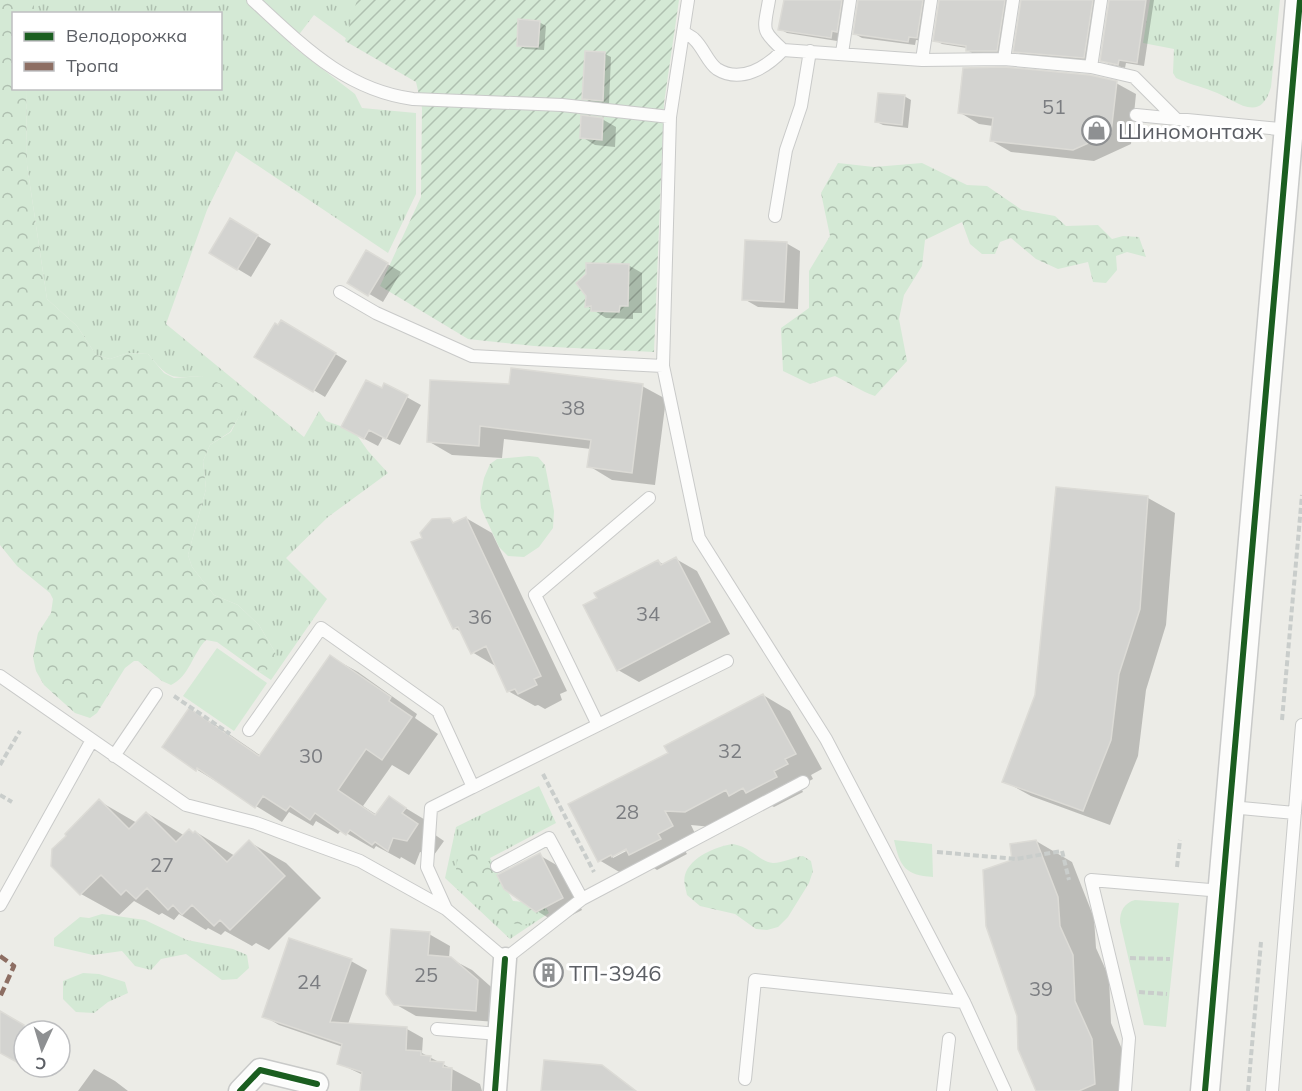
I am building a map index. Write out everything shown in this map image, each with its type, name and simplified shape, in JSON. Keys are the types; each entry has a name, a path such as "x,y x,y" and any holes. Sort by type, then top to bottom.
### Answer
{"street":[{"path":"1205,1091 1300,0"},
{"path":"495,1091 505,959"},
{"path":"240,1091 260,1070 317,1084"}],"lane":[{"path":"253,0 333,69 363,85 393,96 413,99 561,105 670,117"},
{"path":"688,0 670,117 663,366 699,538 826,739 964,1002 1005,1091"},
{"path":"769,0 765,24 767,35 783,50 922,60 1004,58 1091,67 1134,77 1176,119"},
{"path":"842,53 850,0"},
{"path":"922,60 932,0"},
{"path":"1004,58 1013,0"},
{"path":"1091,67 1101,0"},
{"path":"683,32 694,39 717,69 737,75 755,72 773,61 783,50"},
{"path":"775,216 786,150 801,106 810,51"},
{"path":"1136,115 1289,130"},
{"path":"340,292 376,313 472,356 663,366"},
{"path":"598,725 535,595 649,498"},
{"path":"249,730 321,628 438,711 473,787"},
{"path":"446,909 427,867 431,808 727,661"},
{"path":"0,676 186,805 256,823 360,861 446,909 505,959 582,899 803,782"},
{"path":"114,756 156,694"},
{"path":"1272,1091 1302,725"},
{"path":"0,905 92,740"},
{"path":"1230,807 1295,813"},
{"path":"497,866 549,838 582,899"},
{"path":"1125,1091 1129,1038 1091,880 1222,891"},
{"path":"745,1079 755,980 964,1002"},
{"path":"436,1029 499,1035"},
{"path":"943,1091 949,1039"}],"path":[{"path":"156,694 161,686 241,742 249,730"},
{"path":"0,765 20,731"},
{"path":"534,757 602,888"},
{"path":"0,795 12,802"},
{"path":"1176,887 1180,840"},
{"path":"937,852 1016,859 1062,851 1071,885"},
{"path":"1124,958 1170,958"},
{"path":"1132,992 1167,994"},
{"path":"1248,1091 1253,1031"}],"green space":[{"path":"0,0 34,0 34,12 12,12 12,90 26,90 27,165 47,299 77,326 96,355 110,359 128,353 148,354 164,373 174,378 202,376 221,384 239,396 243,410 230,432 210,445 203,461 206,489 188,555 192,567 214,595 238,605 259,625 275,652 276,659 272,667 262,672 217,642 206,640 187,671 171,685 162,681 138,661 134,661 125,668 97,713 90,718 75,713 44,685 36,671 33,657 38,633 51,613 53,599 50,593 17,566 0,545"},
{"path":"34,0 364,0 351,42 314,15 291,45 355,94 362,108 416,113 416,194 388,253 236,151 207,210 166,324 304,437 319,411 326,421 349,429 356,434 388,473 328,517 286,558 327,599 271,680 256,670 262,672 275,652 259,625 238,605 214,595 192,567 188,555 206,489 203,461 210,445 231,432 242,410 202,376 171,376 161,369 148,354 128,353 110,359 96,355 77,326 47,299 27,165 26,90 222,90 222,12 34,12"},
{"path":"357,0 679,0 664,103 654,352 534,346 468,339 380,286 421,197 422,108 416,82 345,41"},
{"path":"1150,0 1280,0 1271,87 1266,99 1254,108 1246,107 1176,78 1173,73 1174,49 1143,43"},
{"path":"838,163 874,167 922,163 967,185 987,186 1022,210 1055,216 1066,226 1098,225 1112,239 1123,236 1139,237 1146,257 1127,252 1116,256 1117,270 1106,283 1093,282 1088,262 1058,269 1036,259 1011,238 1000,242 995,254 982,254 970,244 962,222 925,240 922,266 904,295 899,319 907,361 875,396 835,376 810,384 783,371 781,328 809,308 809,271 830,236 821,193"},
{"path":"538,457 545,465 554,511 553,528 539,547 524,557 508,556 499,547 481,508 480,498 484,478 490,464 497,459"},
{"path":"217,648 267,683 234,731 183,696"},
{"path":"539,786 556,823 490,858 513,901 544,904 549,913 510,939 445,878 456,827"},
{"path":"894,840 932,844 933,877 916,874 905,868"},
{"path":"733,844 745,848 768,862 777,863 803,856 811,861 813,871 809,883 788,917 778,927 767,930 756,929 735,914 700,906 687,895 684,878 692,863 712,850"},
{"path":"468,852 477,854 490,863 511,901 539,905 543,911 540,917 527,924 511,923 496,914 467,888 458,877 456,868 458,859"},
{"path":"1135,900 1179,903 1166,1027 1144,1025 1120,922 1123,908"},
{"path":"102,914 145,920 187,940 233,949 247,955 249,968 237,979 222,980 186,954 161,959 151,970 135,966 122,951 93,955 54,946 54,938 80,917 89,918"},
{"path":"83,973 99,974 125,982 128,993 108,1002 94,1013 76,1012 63,999 63,981"}],"building":[{"path":"784,0 842,0 837,32 832,31 831,38 778,30"},
{"path":"858,0 923,0 917,38 909,37 908,42 853,34"},
{"path":"939,0 1005,0 997,51 966,51 966,46 933,41"},
{"path":"1021,0 1093,0 1084,58 1013,52"},
{"path":"1109,0 1146,0 1137,63 1119,60 1118,65 1100,61"},
{"path":"518,19 540,21 538,47 517,46"},
{"path":"585,51 605,52 603,101 582,99"},
{"path":"1004,67 1090,75 1117,81 1111,133 1073,150 990,141 993,118 958,113 963,68"},
{"path":"878,93 905,95 902,125 875,122"},
{"path":"581,115 603,118 602,140 580,138"},
{"path":"230,218 258,235 237,270 209,253"},
{"path":"745,240 787,242 784,302 742,300"},
{"path":"366,250 388,263 368,296 347,283"},
{"path":"586,263 629,264 628,306 620,306 619,312 591,311 591,306 585,307 586,296 576,283 586,274"},
{"path":"281,320 336,353 313,392 254,357 275,323 278,325"},
{"path":"511,368 643,384 632,473 587,467 591,440 480,426 479,446 427,442 430,380 509,384"},
{"path":"366,380 382,388 384,383 408,395 386,439 369,430 364,439 341,427"},
{"path":"1056,487 1148,496 1140,609 1119,674 1111,740 1083,811 1002,782 1035,695"},
{"path":"466,517 541,676 534,679 537,685 518,694 515,689 507,692 486,646 471,654 458,627 453,629 411,542 422,538 420,533 432,519 450,518 453,523"},
{"path":"676,557 710,622 617,671 583,605 597,598 594,593 658,560 661,565"},
{"path":"330,655 391,697 389,701 412,717 382,760 366,749 338,790 375,815 389,796 406,808 402,813 418,824 407,841 393,838 388,851 375,842 372,845 350,830 346,835 315,813 310,820 290,806 286,811 263,796 255,808 162,747 189,708 259,756"},
{"path":"763,694 796,754 785,759 788,764 774,771 777,777 746,793 743,788 729,796 726,790 685,812 665,811 673,826 658,834 661,839 629,855 626,849 598,862 568,804 668,753 664,746"},
{"path":"99,799 129,829 146,812 176,842 189,829 193,833 195,831 227,862 249,840 285,876 230,930 220,920 214,926 192,905 182,915 173,905 168,910 147,888 136,899 126,890 121,895 101,875 80,895 51,866 52,849"},
{"path":"1036,840 1058,897 1060,926 1073,955 1075,1001 1092,1039 1095,1084 1079,1091 1036,1091 1018,1049 1017,1016 986,926 983,870 1012,860 1010,844"},
{"path":"540,853 563,898 536,912 504,889 497,875"},
{"path":"391,929 430,932 428,955 451,957 478,980 476,1011 394,1005 386,994"},
{"path":"289,938 352,959 330,1022 407,1027 406,1050 421,1051 421,1055 431,1056 430,1061 444,1062 443,1067 452,1068 451,1091 360,1091 362,1072 337,1064 342,1044 262,1017"},
{"path":"0,1011 14,1019 12,1060 0,1053"},
{"path":"544,1060 602,1065 636,1091 541,1091"}],"marked path":[{"path":"0,956 14,966 0,997"}],"cycle path":[{"path":"1205,1091 1300,0"},
{"path":"495,1091 505,959"},
{"path":"240,1091 260,1070 317,1084"}],"place":[{"name":"Шиномонтаж","path":"1097,131"},
{"name":"ТП-3946","path":"548,973"}]}
